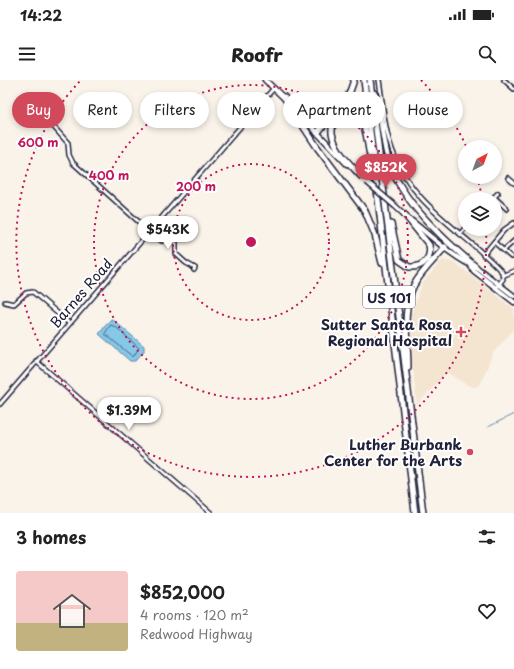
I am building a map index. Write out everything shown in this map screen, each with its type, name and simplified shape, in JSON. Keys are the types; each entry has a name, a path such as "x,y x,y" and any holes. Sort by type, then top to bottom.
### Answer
{"highway":[{"path":"317,133 347,100 354,80"},
{"name":"US 101","path":"364,80 415,513"},
{"path":"371,81 376,98 388,159 399,185 411,202 453,247 476,267"},
{"name":"US 101","path":"371,81 423,513"},
{"path":"361,176 341,153 333,136 333,124 338,118 345,115 354,115 363,124 375,175"},
{"path":"304,128 365,211 375,234 388,293"},
{"path":"387,212 392,226 399,260 408,266 417,267 428,259 429,245 405,215"},
{"path":"408,388 408,304 416,282 445,247"}],"main road":[{"path":"265,80 283,96"},
{"path":"312,128 367,182 405,215 445,247 470,265 476,267 514,302"},
{"path":"470,265 474,271 514,296"}],"street":[{"path":"379,80 388,137 400,169 424,202 458,232"},
{"path":"504,80 514,88"},
{"name":"Barnes Road","path":"0,404 274,88"},
{"path":"55,128 68,143 73,163 156,237 162,241 168,236"},
{"path":"508,178 514,183"},
{"path":"502,205 507,209"},
{"path":"483,255 504,230 514,223"},
{"path":"156,224 176,244 176,254 186,263 195,268 194,270"},
{"path":"462,236 504,275"},
{"path":"504,250 514,241"},
{"path":"494,242 511,257"},
{"path":"498,286 504,275 514,271"},
{"path":"5,302 14,304 26,293 33,292 69,323"},
{"path":"36,361 211,513"}],"shaded area":[{"name":"Sutter Santa Rosa Regional Hospital","path":"442,260 454,262 514,309 514,329 493,353 480,385 474,387 467,385 447,372 417,405 413,368 411,314 422,284"}],"water":[{"path":"112,319 144,346 144,351 135,361 130,361 99,334"}],"waterway":[{"path":"488,427 514,414"}],"place":[{"name":"Sutter Santa Rosa Regional Hospital","path":"461,332"},
{"name":"Luther Burbank Center for the Arts","path":"470,452"}]}
